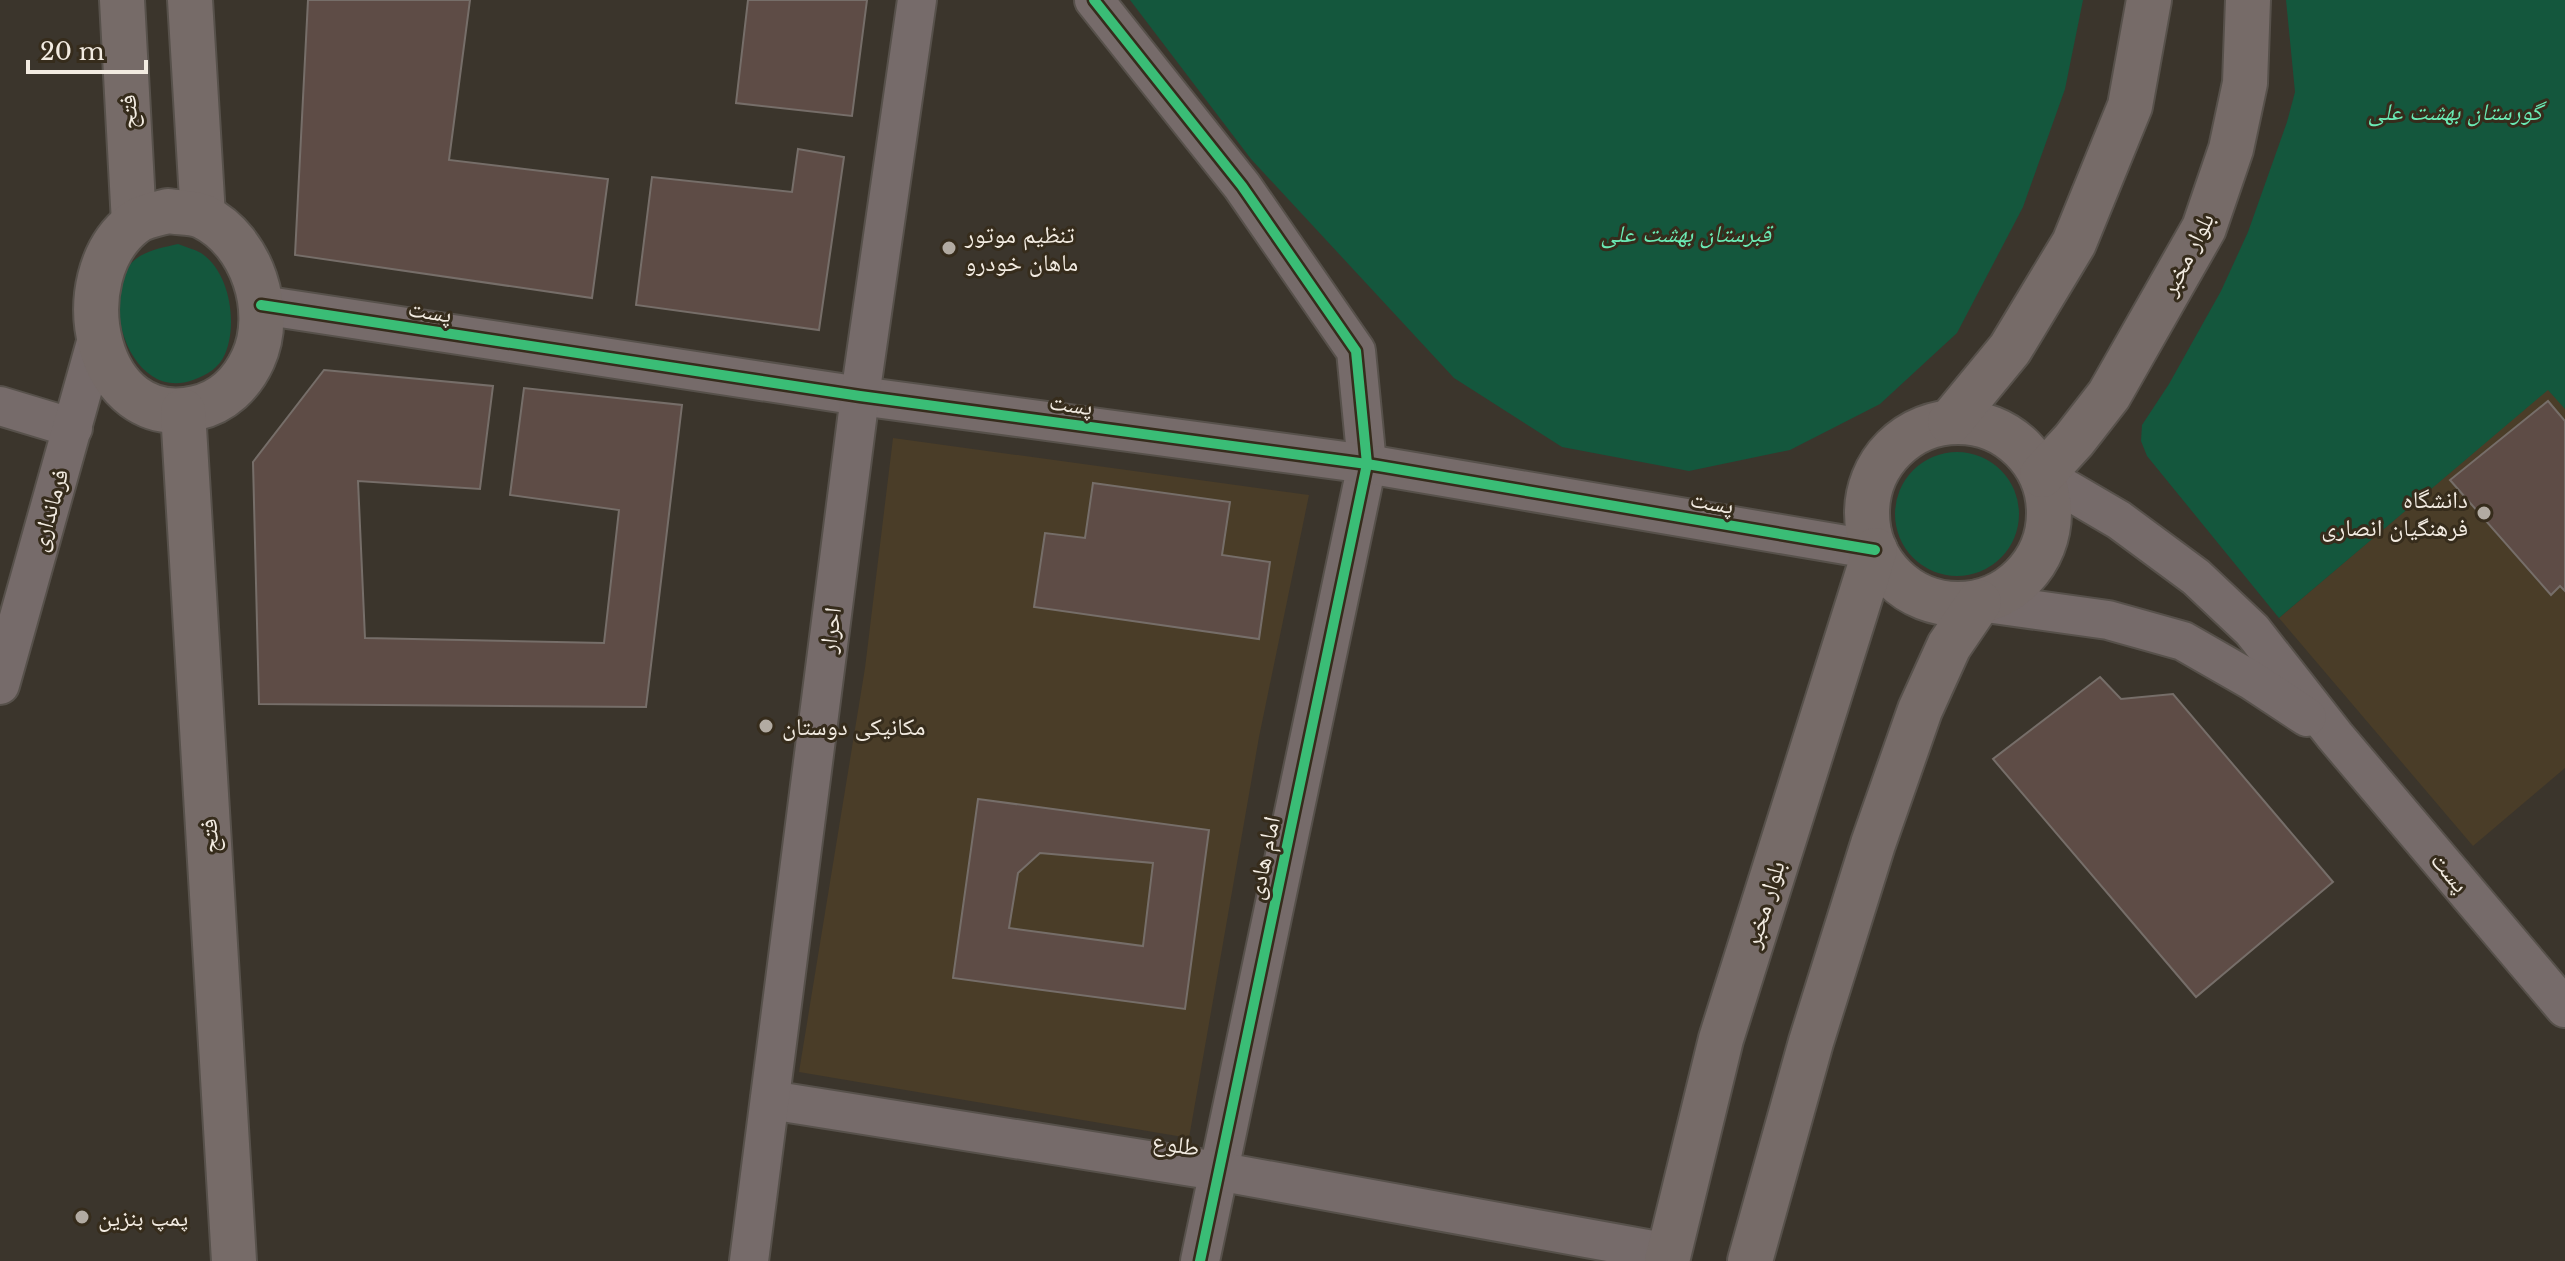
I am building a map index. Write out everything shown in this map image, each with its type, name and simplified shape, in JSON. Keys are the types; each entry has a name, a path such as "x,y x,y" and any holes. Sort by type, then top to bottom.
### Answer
{"main road":[{"name":"فتح","path":"122,0 134,223"},
{"path":"190,0 203,216"},
{"path":"1950,422 2010,349 2074,243 2130,106 2149,0"},
{"name":"بلوار مخبر","path":"2042,475 2109,395 2204,228 2231,149 2245,83 2248,0"},
{"path":"168,211 203,216 234,240 253,274 261,305 259,345 247,372 226,395 204,406 183,411 163,410 126,389 104,359 98,335 97,286 112,249 134,223 168,211"},
{"name":"فتح","path":"183,411 234,1261"},
{"path":"1950,422 1978,423 2004,433 2027,452 2042,475 2049,501 2049,528 2041,553 2025,575 2004,592 1979,602 1958,604 1917,595 1885,568 1875,550 1868,530 1870,487 1892,449 1909,435 1928,426 1950,422"},
{"name":"بلوار مخبر","path":"1668,1257 1721,1039 1875,550"},
{"path":"1750,1261 1811,1042 1873,844 1920,710 1949,646 1979,602"}],"street":[{"name":"احرار","path":"749,1261 860,396 917,0"},
{"name":"امام هادی","path":"1094,0 1242,186 1356,351 1367,464 1200,1261"},
{"name":"پست","path":"261,305 860,396 1367,464 1875,550"},
{"name":"فرمانداری","path":"0,685 98,335"},
{"path":"0,406 73,428"},
{"path":"2042,475 2119,520 2196,577 2252,630 2335,736"},
{"path":"1979,602 2108,620 2183,641 2251,680 2335,736"},
{"name":"پست","path":"2335,736 2565,1008"},
{"name":"طلوع","path":"770,1100 1217,1171 1668,1257"}],"shaded area":[{"name":"دانشگاه فرهنگیان انصاری","path":"2548,389 2565,408 2565,768 2473,846 2279,618"},
{"path":"893,438 1309,495 1259,737 1189,1138 799,1072 865,668"}],"green space":[{"name":"قبرستان بهشت علی","path":"1130,0 2083,0 2065,89 2023,207 1957,333 1880,404 1790,450 1689,471 1562,447 1454,378 1251,159"},
{"name":"گورستان بهشت علی","path":"2286,0 2565,0 2565,409 2548,390 2279,618 2147,456 2141,441 2142,425 2169,384 2221,291 2248,232 2287,122 2295,92"},
{"path":"178,244 201,253 219,273 229,299 231,328 225,354 216,367 193,380 172,383 154,377 139,364 128,347 118,304 121,284 134,261 151,251"},
{"path":"1957,452 1981,457 2001,470 2014,490 2019,514 2014,538 2001,558 1981,571 1957,576 1933,571 1913,558 1900,538 1895,514 1900,490 1913,470 1933,457"}],"building":[{"path":"308,0 470,0 449,160 608,179 592,298 295,255"},
{"path":"748,0 867,0 852,116 736,103"},
{"path":"798,149 844,157 819,330 636,305 652,177 792,192"},
{"path":"324,370 493,386 480,489 358,481 365,638 604,643 619,510 510,495 524,388 682,405 646,707 259,704 253,462"},
{"path":"2548,401 2565,421 2565,591 2560,586 2551,595 2450,480"},
{"path":"1093,483 1230,502 1222,555 1270,562 1259,639 1034,607 1045,533 1085,538"},
{"path":"2100,677 2121,699 2173,694 2333,882 2196,997 1993,759"},
{"path":"978,799 1209,830 1185,1009 953,978","holes":["1040,853 1153,863 1143,946 1009,928 1018,873"]}],"cycle path":[{"path":"1094,0 1242,186 1356,351 1367,464 1200,1261"},
{"path":"261,305 860,396 1367,464 1875,550"}],"place":[{"name":"تنظیم موتور ماهان خودرو","path":"949,248"},
{"name":"دانشگاه فرهنگیان انصاری","path":"2484,513"},
{"name":"مکانیکی دوستان","path":"766,726"},
{"name":"پمپ بنزین","path":"82,1217"}]}
